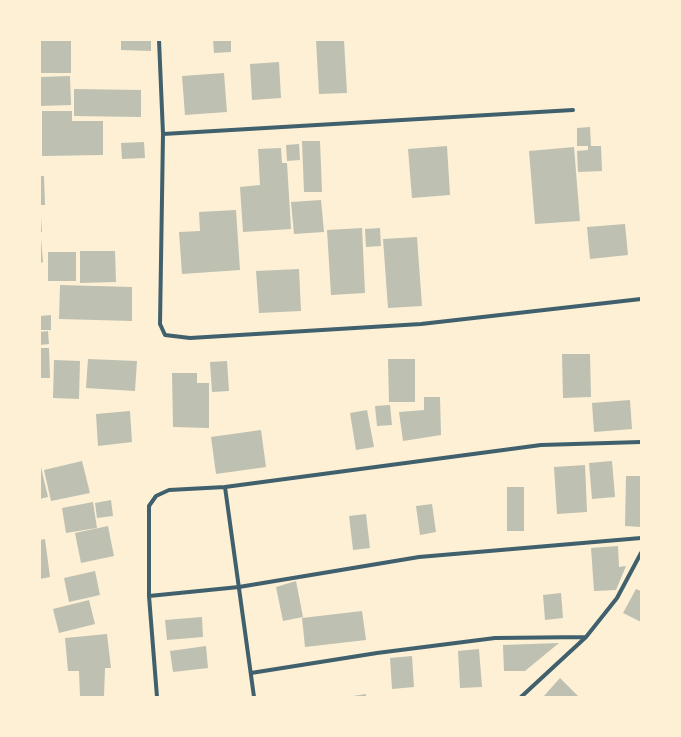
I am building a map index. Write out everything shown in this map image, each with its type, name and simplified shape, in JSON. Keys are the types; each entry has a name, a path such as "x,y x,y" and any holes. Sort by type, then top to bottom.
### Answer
{"street":[{"path":"159,40 163,134 160,324 166,335 190,338 421,324 641,299"},
{"path":"163,134 573,110"},
{"path":"157,697 149,596 149,506 156,496 169,490 225,487 541,445 641,442"},
{"path":"225,487 254,697"},
{"path":"149,596 238,587 419,557 641,538"},
{"path":"521,697 586,637 617,598 641,553"},
{"path":"251,673 377,653 495,638 586,637"}],"building":[{"path":"40,40 71,40 71,73 40,73"},
{"path":"121,40 151,40 151,51 121,50"},
{"path":"213,40 231,40 231,52 214,53"},
{"path":"316,40 344,40 347,93 319,94"},
{"path":"279,62 281,98 252,100 250,64"},
{"path":"224,73 227,112 185,115 182,76"},
{"path":"70,76 71,105 40,106 40,77"},
{"path":"74,89 141,90 141,117 74,116"},
{"path":"42,111 72,111 72,121 103,121 103,155 42,156"},
{"path":"590,127 591,146 601,146 602,171 578,172 577,151 588,150 588,146 577,146 577,128"},
{"path":"302,141 320,141 322,192 304,192"},
{"path":"144,142 145,158 122,159 121,143"},
{"path":"299,144 300,160 287,161 286,145"},
{"path":"447,146 450,195 412,198 408,149"},
{"path":"574,147 580,221 535,224 529,151"},
{"path":"281,148 282,163 287,163 291,229 243,232 240,187 260,185 258,149"},
{"path":"40,176 44,176 45,205 40,205"},
{"path":"321,200 324,232 294,234 291,202"},
{"path":"236,210 240,270 182,274 179,232 200,231 199,212"},
{"path":"41,217 42,232 40,232"},
{"path":"625,224 628,255 590,259 587,227"},
{"path":"362,228 365,293 331,295 327,230"},
{"path":"380,228 381,246 366,247 365,229"},
{"path":"417,237 422,306 388,308 383,239"},
{"path":"40,238 43,262 40,263"},
{"path":"80,251 115,251 116,282 80,283"},
{"path":"48,252 76,252 76,281 48,281"},
{"path":"299,269 301,311 259,313 256,271"},
{"path":"60,285 132,287 132,321 59,319"},
{"path":"51,315 51,330 41,330 40,316"},
{"path":"48,331 49,344 40,345 40,332"},
{"path":"40,348 49,348 50,378 40,378"},
{"path":"562,354 590,354 591,397 563,398"},
{"path":"88,359 137,361 135,391 86,388"},
{"path":"388,359 415,359 415,402 389,402"},
{"path":"54,360 80,361 79,399 53,398"},
{"path":"227,361 229,391 212,392 210,362"},
{"path":"172,373 197,373 197,383 209,383 209,428 173,427"},
{"path":"424,397 440,397 441,435 403,441 399,412 424,410"},
{"path":"630,400 632,429 594,432 592,403"},
{"path":"390,405 392,425 377,426 375,406"},
{"path":"367,410 374,447 356,450 350,413"},
{"path":"130,411 132,442 98,446 96,414"},
{"path":"261,430 266,467 216,474 211,437"},
{"path":"82,461 90,493 51,501 44,470"},
{"path":"612,461 615,497 592,499 589,463"},
{"path":"40,463 48,497 40,499"},
{"path":"585,465 587,512 557,514 554,467"},
{"path":"626,476 641,476 641,527 625,526"},
{"path":"507,487 524,487 524,531 507,531"},
{"path":"111,500 113,516 97,518 95,503"},
{"path":"93,502 97,528 66,533 62,508"},
{"path":"432,504 436,532 420,535 416,506"},
{"path":"366,514 370,548 353,550 349,516"},
{"path":"108,526 114,556 81,563 75,533"},
{"path":"45,539 50,577 40,579 40,540"},
{"path":"618,546 619,567 626,566 616,590 594,591 591,548"},
{"path":"95,571 100,595 69,602 64,578"},
{"path":"296,581 303,617 283,621 276,587"},
{"path":"636,589 641,591 641,622 623,613"},
{"path":"561,593 563,618 545,620 543,595"},
{"path":"89,600 95,624 59,633 53,609"},
{"path":"362,611 366,640 305,647 302,618"},
{"path":"202,617 203,637 167,640 165,620"},
{"path":"107,634 111,668 105,668 104,697 80,697 79,671 68,671 65,638"},
{"path":"559,643 525,671 504,671 503,645"},
{"path":"206,646 208,668 173,672 170,651"},
{"path":"479,649 482,687 460,688 458,651"},
{"path":"412,656 414,687 392,689 390,658"},
{"path":"560,678 579,697 543,697"},
{"path":"366,694 366,697 353,697 353,696"}]}
